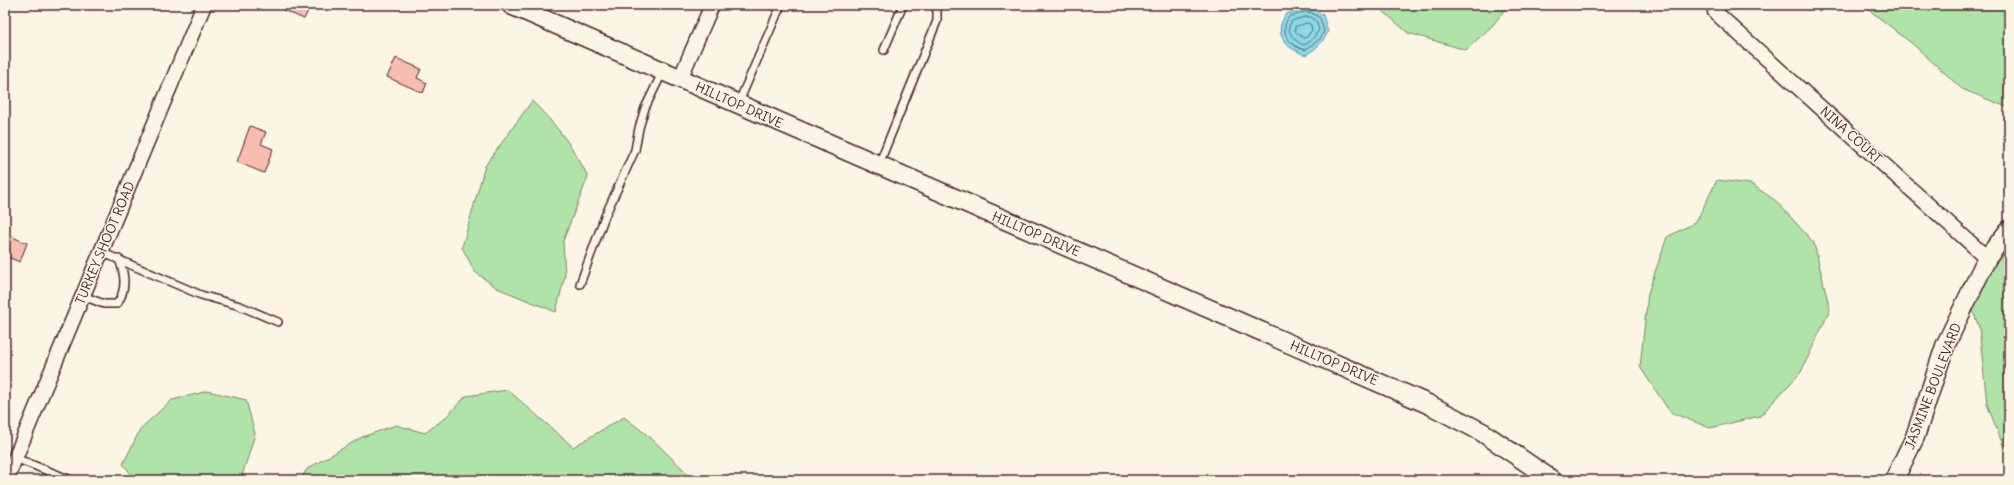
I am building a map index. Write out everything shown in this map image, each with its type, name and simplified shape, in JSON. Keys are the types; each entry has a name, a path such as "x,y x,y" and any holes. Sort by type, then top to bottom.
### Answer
{"street":[{"name":"TURKEY SHOOT ROAD","path":"6,480 204,5"},
{"name":"HILLTOP DRIVE","path":"511,5 1428,404 1482,432 1552,480"},
{"path":"680,79 712,5"},
{"name":"NINA COURT","path":"1715,12 1987,258"},
{"name":"JASMINE BOULEVARD","path":"1894,480 1915,437 1945,346 1987,258 2009,230"}],"lane":[{"path":"738,104 781,5"},
{"path":"884,50 903,5"},
{"path":"878,165 937,21 937,11 934,5"},
{"path":"580,284 605,216 636,150 644,108 663,71"},
{"path":"101,252 201,295 240,306 278,322"},
{"path":"83,296 104,304 117,304 123,295 124,285 124,272 119,259"},
{"path":"16,458 71,480"}],"green space":[{"path":"1376,5 1508,5 1493,25 1466,50 1408,33"},
{"path":"1863,5 2009,5 2009,108 1962,89 1915,46"},
{"path":"532,101 563,136 576,155 588,177 563,241 565,275 556,312 497,288 475,272 462,247 485,166"},
{"path":"1717,180 1751,184 1776,201 1814,243 1830,310 1801,372 1760,416 1710,428 1670,412 1640,367 1648,293 1667,237 1696,222"},
{"path":"2009,243 2009,449 2004,448 1987,404 1979,327 1972,308 1994,262"},
{"path":"508,390 573,447 624,417 651,438 694,480 300,480 307,469 362,437 396,425 425,433 445,418 466,396"},
{"path":"208,391 246,400 255,434 242,476 233,480 136,480 123,464 141,428 172,400"}],"water":[{"path":"1305,8 1313,9 1323,15 1328,32 1318,45 1306,55 1292,49 1287,45 1283,40 1280,28 1286,14"}],"building":[{"path":"285,5 311,5 304,19 283,10"},
{"path":"396,58 421,69 417,78 427,83 423,93 387,77"},
{"path":"250,126 266,132 261,144 273,149 264,173 237,162"},
{"path":"5,234 27,243 20,262 5,256"}]}
